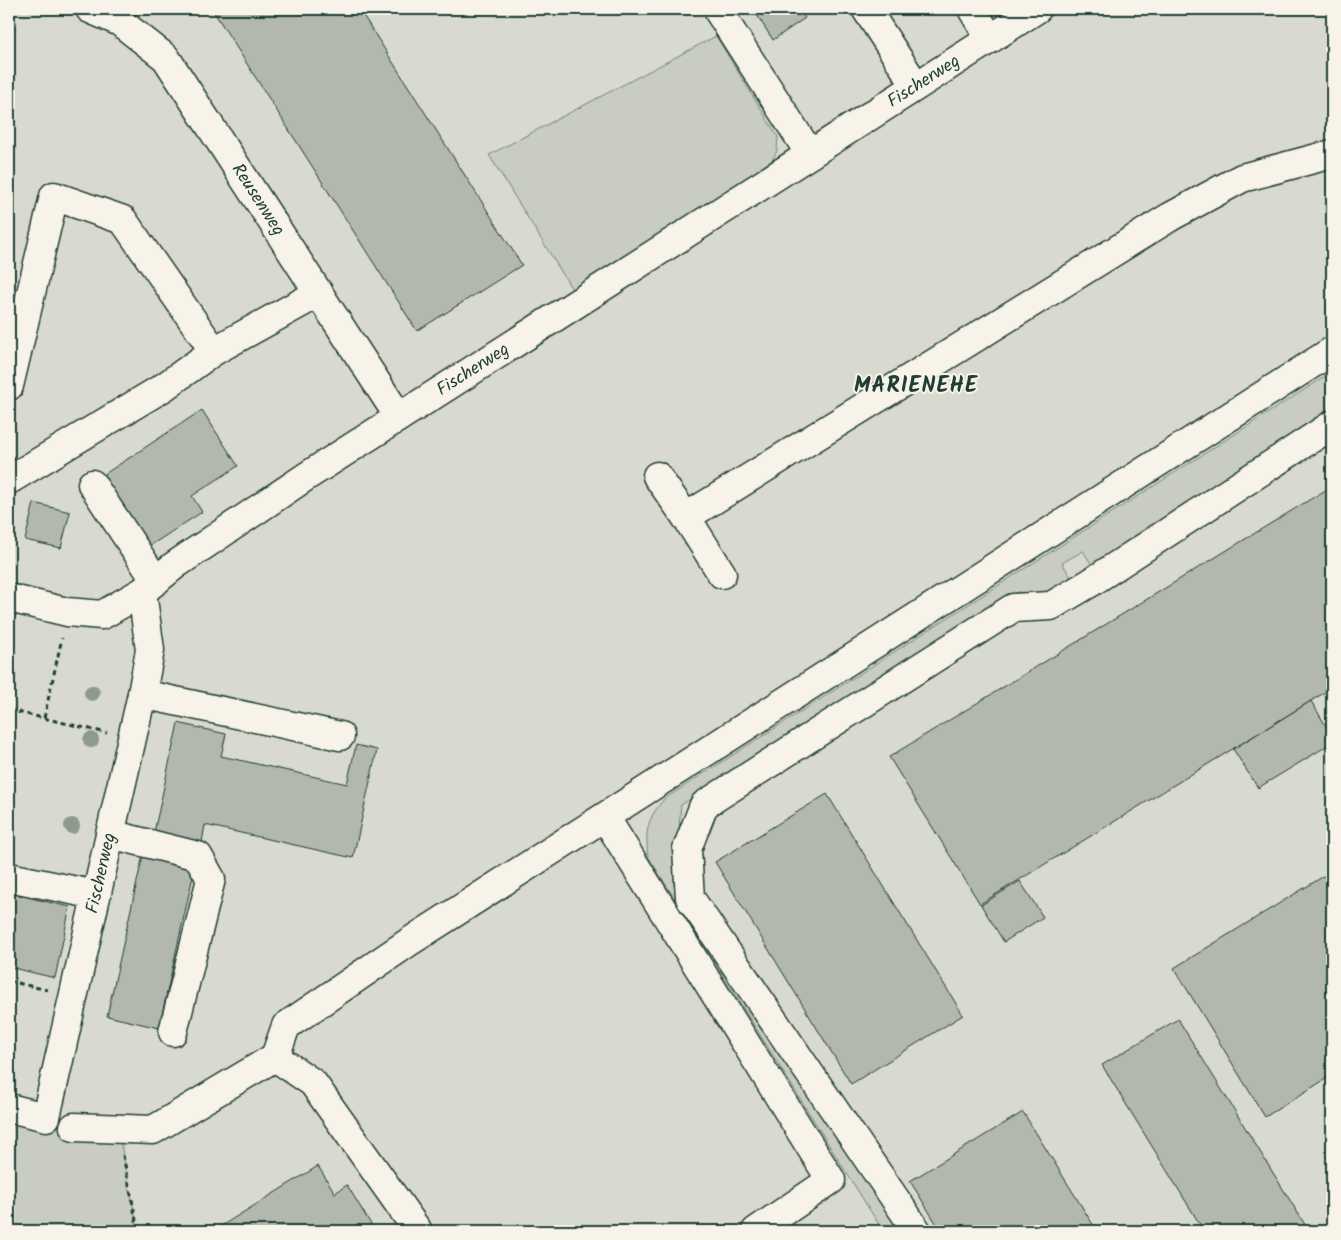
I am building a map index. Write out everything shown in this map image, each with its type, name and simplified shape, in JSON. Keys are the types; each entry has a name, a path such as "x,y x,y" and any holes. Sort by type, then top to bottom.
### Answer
{"street":[{"name":"Reusenweg","path":"90,9 120,22 166,58 399,417"},
{"path":"717,9 810,154"},
{"path":"866,9 916,86"},
{"path":"972,9 990,38"},
{"name":"Fischerweg","path":"9,598 67,612 102,615 149,586 175,565 307,476 1036,9"},
{"path":"686,517 1170,217 1242,178 1332,154"},
{"path":"9,386 54,196 123,220 214,352"},
{"path":"9,480 164,387 214,352 319,292"},
{"path":"74,1127 153,1130 275,1057 286,1026 409,942 1332,351"},
{"path":"917,1231 690,898 687,849 704,805 1013,608 1051,606 1090,583 1332,425"},
{"path":"657,476 686,517 722,574"},
{"path":"92,484 149,586"},
{"name":"Fischerweg","path":"9,1108 46,1117 72,995 142,694 150,650 149,586"},
{"path":"142,694 340,736"},
{"path":"605,818 831,1180 756,1231"},
{"path":"110,834 198,856 211,879 173,1032"},
{"path":"9,876 96,895"},
{"path":"275,1057 313,1083 418,1231"}],"path":[{"path":"44,718 67,612"},
{"path":"9,710 132,739"},
{"path":"9,981 72,995"},
{"path":"122,1153 137,1225 141,1231"}],"shaded area":[{"path":"9,9 1332,9 1332,1231 9,1231"},
{"path":"716,36 778,137 777,151 766,172 575,294 489,155"},
{"path":"1332,372 1332,407 1092,565 1083,551 1062,563 1072,579 1044,595 1018,592 681,805 674,886 797,1080 807,1082 905,1231 883,1231 648,856 647,832 654,813 664,799"},
{"path":"9,1108 46,1117 121,1144 137,1225 135,1231 28,1231 28,1227 9,1223"}],"building":[{"path":"212,9 359,9 522,265 417,331"},
{"path":"573,9 585,9 576,14"},
{"path":"753,9 799,9 805,18 773,40"},
{"path":"989,9 1011,9 995,19"},
{"path":"202,410 238,466 192,496 202,512 145,549 97,479"},
{"path":"1332,486 1332,688 980,904 889,757"},
{"path":"34,503 70,512 61,548 25,540"},
{"path":"1311,701 1332,736 1332,743 1258,788 1233,749"},
{"path":"178,723 226,734 221,756 347,784 356,745 377,750 353,858 205,825 201,848 153,837"},
{"path":"827,794 963,1015 851,1084 715,862"},
{"path":"143,855 195,867 159,1028 107,1016"},
{"path":"1332,871 1332,1075 1265,1117 1174,968"},
{"path":"1020,881 1043,917 1004,942 981,905"},
{"path":"9,893 70,907 55,978 9,967"},
{"path":"1178,1019 1309,1231 1204,1231 1102,1065"},
{"path":"1023,1112 1097,1231 941,1231 910,1181"},
{"path":"318,1166 335,1193 347,1185 375,1231 213,1231"}],"railway":[{"path":"9,15 11,9"}],"district":[{"name":"MARIENEHE","path":"916,386"}]}
